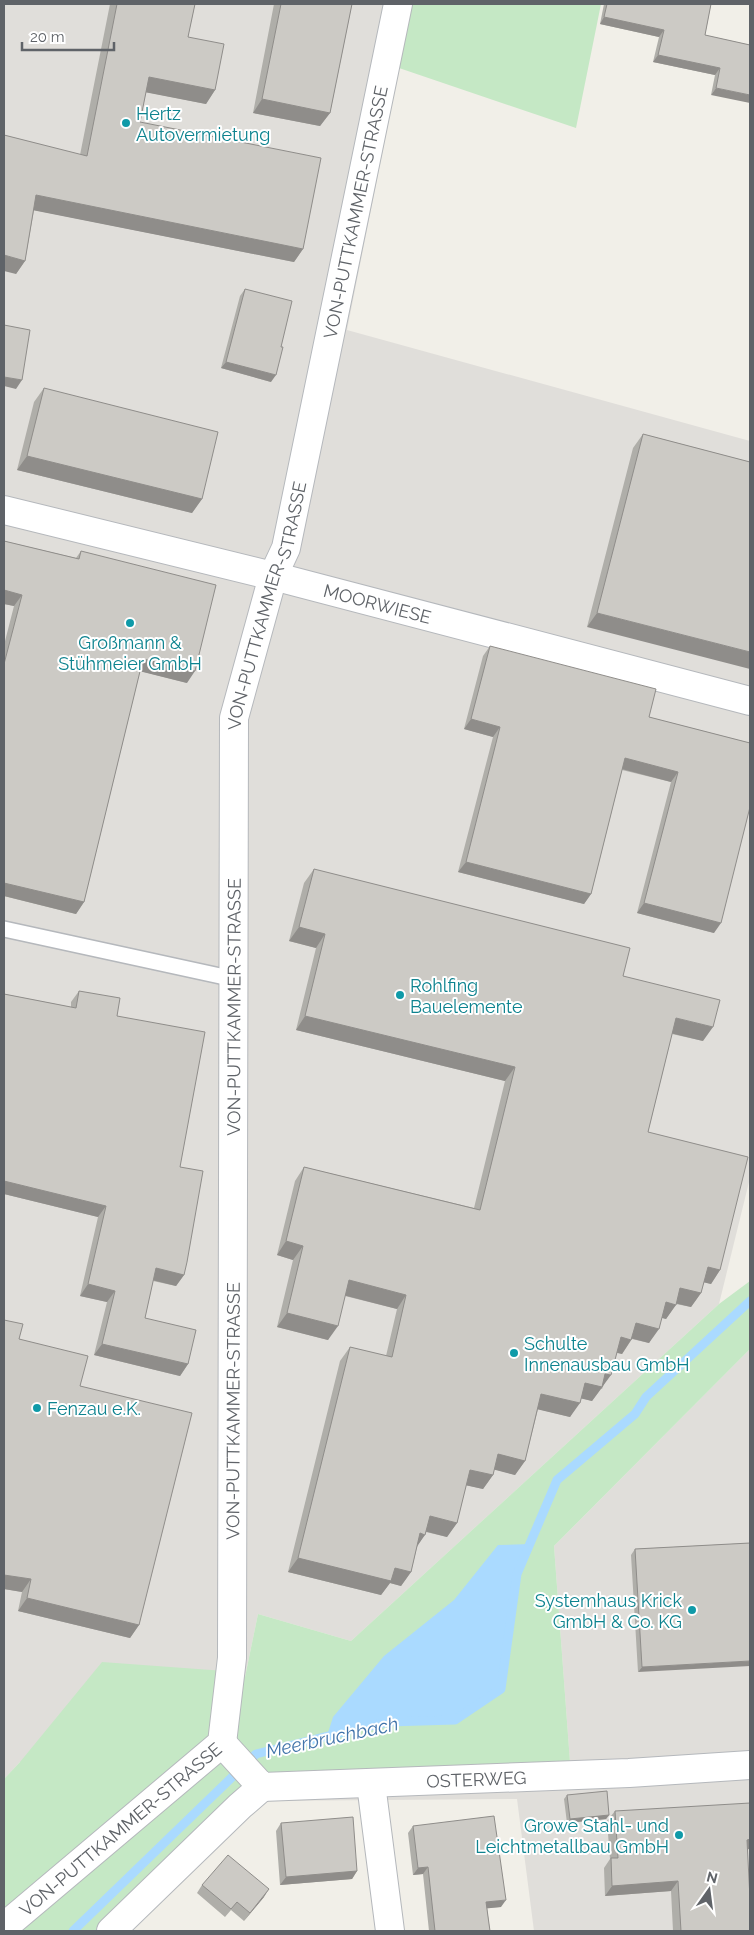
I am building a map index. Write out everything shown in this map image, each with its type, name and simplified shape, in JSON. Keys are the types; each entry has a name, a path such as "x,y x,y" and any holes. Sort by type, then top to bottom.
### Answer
{"street":[{"name":"VON-PUTTKAMMER-STRASSE","path":"4,1927 225,1746 232,1658 234,718 273,576 286,548 398,4"},
{"name":"MOORWIESE","path":"4,510 273,576 750,701"},
{"path":"111,1931 262,1787 225,1746"},
{"name":"OSTERWEG","path":"262,1787 371,1784 750,1765"},
{"path":"371,1784 390,1931"}],"lane":[{"path":"4,929 234,979"}],"shaded area":[{"path":"4,4 412,4 347,330 750,441 750,1166 749,1182 719,1304 351,1641 258,1614 245,1677 235,1675 570,1762 554,1546 750,1349 750,1931 534,1931 517,1799 260,1801 20,1762 4,1779"}],"green space":[{"path":"412,4 601,4 576,128 399,68"},
{"path":"750,1281 750,1349 554,1546 570,1762 272,1780 230,1735 234,1675 245,1677 258,1614 351,1641 719,1304"},
{"path":"102,1662 225,1671 217,1744 260,1801 104,1931 4,1931 4,1779"}],"water":[{"path":"530,1544 517,1574 501,1689 455,1720 388,1722 327,1736 333,1717 384,1656 454,1600 498,1545"}],"building":[{"name":"Hertz Autovermietung","path":"117,4 195,4 188,37 224,44 215,90 149,77 140,122 321,158 303,249 36,195 25,261 4,255 4,135 87,156"},
{"name":"Hertz Autovermietung","path":"281,4 352,4 330,113 262,99"},
{"path":"607,4 711,4 705,35 750,45 750,95 716,88 720,68 658,55 664,30 604,17"},
{"path":"245,289 292,301 276,375 226,362"},
{"path":"4,325 30,330 22,380 4,377"},
{"path":"44,388 218,432 202,499 27,456"},
{"path":"643,434 750,462 750,652 597,613"},
{"path":"4,541 79,559 81,551 216,585 195,671 143,659 84,902 4,883 4,664 22,595 4,590"},
{"path":"490,646 656,689 649,717 750,743 750,807 721,923 644,903 678,772 625,758 591,894 466,862 500,727 471,719"},
{"name":"Schulte Innenausbau GmbH","path":"314,869 630,948 623,976 720,1000 713,1027 676,1018 648,1132 748,1157 720,1270 708,1267 701,1293 680,1288 676,1305 666,1302 659,1329 636,1323 631,1340 621,1337 611,1375 605,1374 602,1387 585,1383 580,1403 541,1394 525,1461 498,1454 493,1475 470,1470 457,1523 430,1516 425,1535 420,1533 411,1572 395,1568 391,1581 298,1558 350,1347 392,1357 406,1295 349,1280 338,1326 287,1313 303,1246 286,1241 304,1167 480,1210 515,1067 305,1016 325,934 299,927"},
{"path":"79,991 120,998 117,1016 205,1032 180,1167 203,1171 187,1262 184,1275 156,1268 145,1318 196,1330 188,1364 102,1344 115,1291 88,1284 106,1206 4,1181 4,994 76,1008"},
{"path":"4,1320 23,1324 19,1339 88,1356 80,1386 192,1413 139,1625 27,1598 31,1579 4,1575"},
{"name":"Systemhaus Krick GmbH & Co. KG","path":"750,1543 750,1661 642,1667 635,1549"},
{"path":"607,1791 609,1815 570,1819 567,1795"},
{"path":"750,1803 750,1839 747,1840 750,1931 681,1931 678,1881 612,1886 611,1858 618,1858 615,1811"},
{"path":"494,1816 506,1900 486,1902 490,1931 435,1931 428,1867 418,1868 413,1826"},
{"path":"353,1817 357,1871 286,1877 281,1823"},
{"path":"228,1855 269,1889 250,1913 237,1902 231,1909 202,1885"}],"waterway":[{"name":"Meerbruchbach","path":"366,1727 388,1722 455,1720 501,1689 517,1574 557,1480 635,1414 646,1397 750,1301"},
{"name":"Meerbruchbach","path":"73,1931 256,1754 348,1731"}],"place":[{"name":"Hertz Autovermietung","path":"126,123"},
{"name":"Großmann & Stühmeier GmbH","path":"130,623"},
{"name":"Rohlfing Bauelemente","path":"400,995"},
{"name":"Schulte Innenausbau GmbH","path":"514,1353"},
{"name":"Fenzau e.K.","path":"37,1408"},
{"name":"Systemhaus Krick GmbH & Co. KG","path":"692,1610"},
{"name":"Growe Stahl- und Leichtmetallbau GmbH","path":"679,1835"}]}
